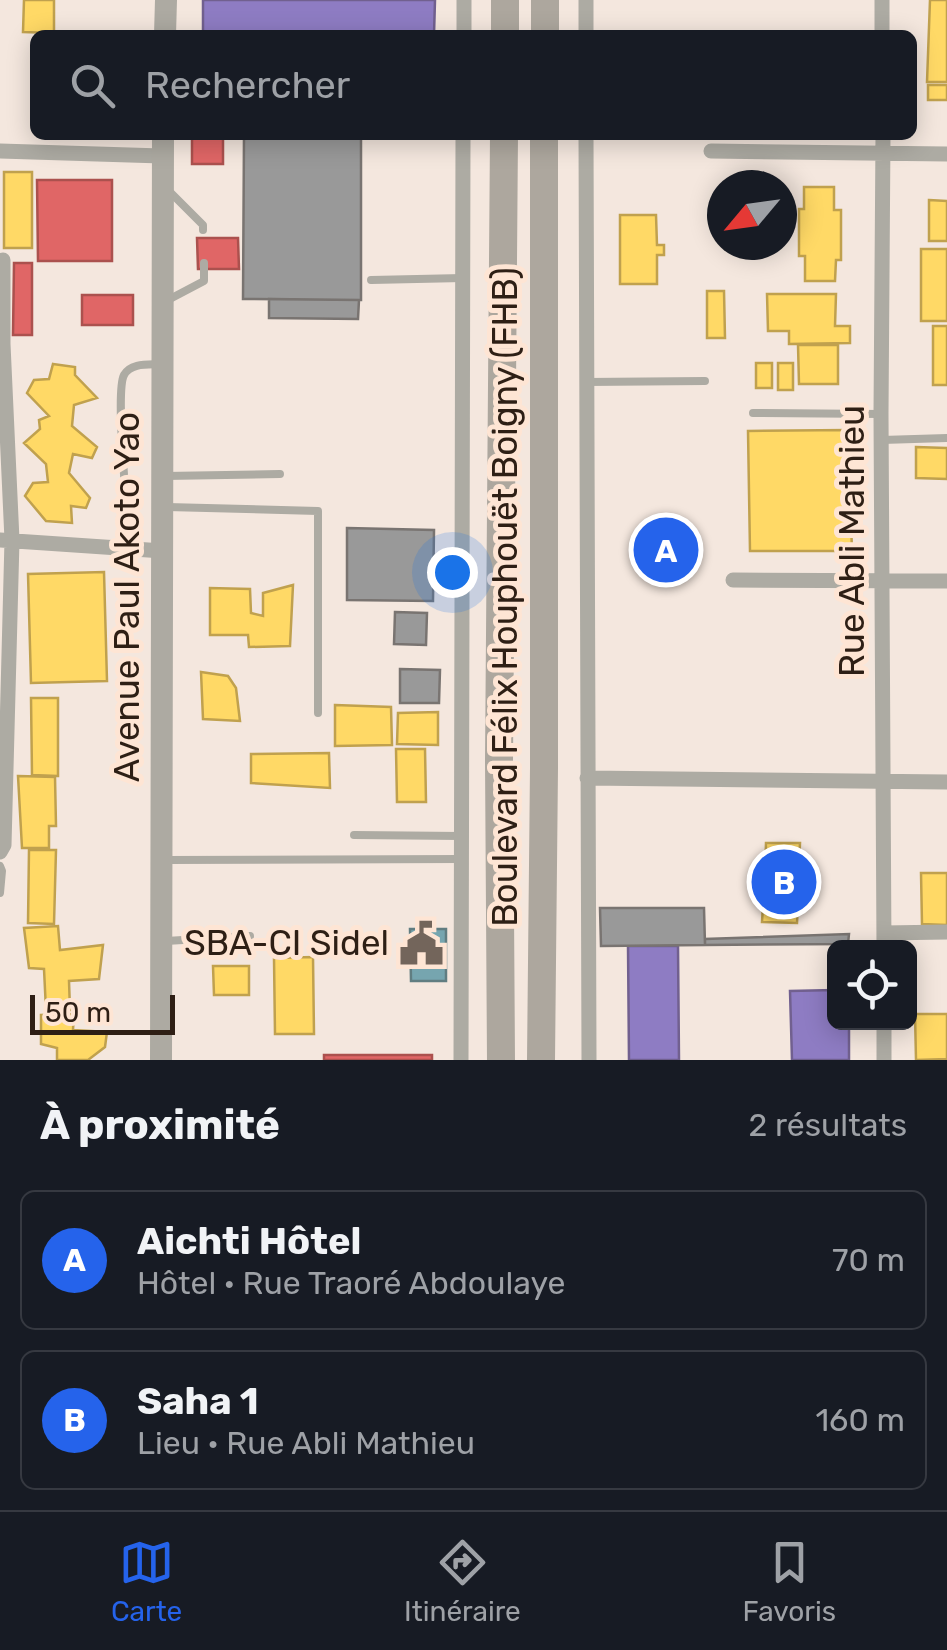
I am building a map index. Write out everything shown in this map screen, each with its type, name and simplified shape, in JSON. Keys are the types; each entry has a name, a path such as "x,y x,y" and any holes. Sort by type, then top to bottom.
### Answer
{"highway":[{"path":"505,0 505,30"},
{"path":"544,30 545,0"},
{"name":"Boulevard Félix Houphouët Boigny (FHB)","path":"501,1060 499,741 504,140"},
{"name":"Boulevard Félix Houphouët Boigny (FHB)","path":"541,1060 544,140"}],"street":[{"path":"165,30 166,0"},
{"path":"464,0 464,30"},
{"path":"586,0 586,30"},
{"path":"882,0 882,30"},
{"path":"461,1060 463,140"},
{"path":"586,140 589,1060"},
{"name":"Rue Abli Mathieu","path":"882,140 884,940"},
{"path":"0,151 162,146"},
{"name":"Avenue Paul Akoto Yao","path":"161,1060 162,146"},
{"path":"710,151 947,154"},
{"path":"0,852 4,845 6,540 3,260"},
{"path":"6,540 163,551"},
{"path":"732,580 947,581"},
{"path":"587,778 947,782"},
{"path":"884,940 947,932"},
{"path":"884,1030 884,1060"}],"lane":[{"path":"162,184 204,230"},
{"path":"162,303 204,282 204,263"},
{"path":"371,280 463,278"},
{"path":"126,504 123,376 139,365 162,364"},
{"path":"586,382 705,381"},
{"path":"753,413 881,414"},
{"path":"882,440 947,438"},
{"path":"162,476 280,474"},
{"path":"162,507 318,511 318,713"},
{"path":"354,834 461,836"},
{"path":"162,860 461,859"},
{"path":"0,866 0,893"},
{"path":"161,942 250,936"}],"building: Logements":[{"path":"24,0 54,0 54,30 23,32"},
{"path":"930,0 947,0 947,82 927,82"},
{"path":"928,85 947,85 947,100 928,100"},
{"path":"4,172 32,172 32,248 4,248"},
{"path":"804,187 834,187 834,210 841,210 841,260 836,260 835,281 805,281 805,256 799,256 799,209 804,209"},
{"path":"929,200 947,201 947,241 929,241"},
{"path":"620,215 656,215 657,245 664,245 664,255 657,255 657,284 620,284"},
{"path":"921,249 947,249 947,321 921,321"},
{"path":"707,291 724,291 725,338 707,338"},
{"path":"767,294 836,294 835,326 850,326 850,343 789,344 789,331 768,331"},
{"path":"933,326 947,326 947,385 933,385"},
{"path":"798,345 838,345 838,384 799,384"},
{"path":"756,363 772,363 772,388 756,388"},
{"path":"778,363 793,363 793,390 778,390"},
{"path":"53,364 75,367 75,375 97,398 74,405 72,426 97,447 92,458 73,454 69,473 90,498 86,508 71,506 72,523 46,521 25,496 33,483 48,482 46,464 24,443 40,429 39,420 49,416 27,393 34,380 49,379"},
{"path":"848,430 852,551 750,551 748,431"},
{"path":"916,447 947,448 947,479 916,478"},
{"path":"104,572 107,681 31,683 28,574"},
{"path":"293,585 290,646 249,647 248,635 210,635 210,588 250,589 251,613 263,616 263,593"},
{"path":"201,672 228,676 236,688 240,721 203,719"},
{"path":"31,698 58,698 58,776 32,775"},
{"path":"335,705 391,707 392,745 335,746"},
{"path":"438,712 438,745 397,744 398,713"},
{"path":"396,749 425,749 426,802 397,802"},
{"path":"329,753 330,788 251,783 251,754"},
{"path":"18,776 55,777 56,826 49,826 49,848 22,848"},
{"path":"766,843 800,843 799,866 808,867 806,900 798,901 797,923 762,922"},
{"path":"29,850 56,850 54,924 28,923"},
{"path":"921,873 947,873 947,925 922,924"},
{"path":"58,926 60,950 103,945 99,979 69,981 70,1010 46,1010 44,969 29,968 24,928"},
{"path":"313,957 314,1034 275,1034 274,958"},
{"path":"213,966 249,966 249,995 214,995"},
{"path":"74,1014 73,1030 107,1032 105,1047 88,1060 57,1060 57,1048 41,1044 41,1015"},
{"path":"917,1014 947,1014 947,1059 916,1060"}],"building: Commerces":[{"path":"192,140 223,140 223,164 192,164"},
{"path":"37,180 112,180 112,261 38,261"},
{"path":"197,238 238,238 239,269 198,269"},
{"path":"14,263 32,263 32,335 13,335"},
{"path":"82,295 133,295 133,325 82,325"},
{"path":"324,1055 432,1055 432,1060 324,1060"}],"building: Bureaux":[{"path":"203,0 435,0 434,30 203,30"},
{"path":"628,946 678,946 679,1060 629,1060"},
{"path":"827,990 827,1030 849,1030 849,1060 792,1060 790,991"}],"building: Public":[{"path":"410,929 446,929 446,981 411,981"}],"building: Industrie":[{"path":"244,140 361,140 361,300 243,299"},
{"path":"269,299 359,300 358,319 269,318"},
{"path":"347,528 434,530 433,601 347,600"},
{"path":"395,612 427,613 426,645 394,644"},
{"path":"400,669 440,670 439,703 400,703"},
{"path":"600,908 704,908 705,945 601,946"},
{"path":"849,934 848,940 827,940 827,944 705,945 705,939"}],"place":[{"name":"Aichti Hôtel","path":"666,550"},
{"name":"Saha 1","path":"784,882"},
{"name":"SBA-CI Sidel","path":"422,943"}]}
